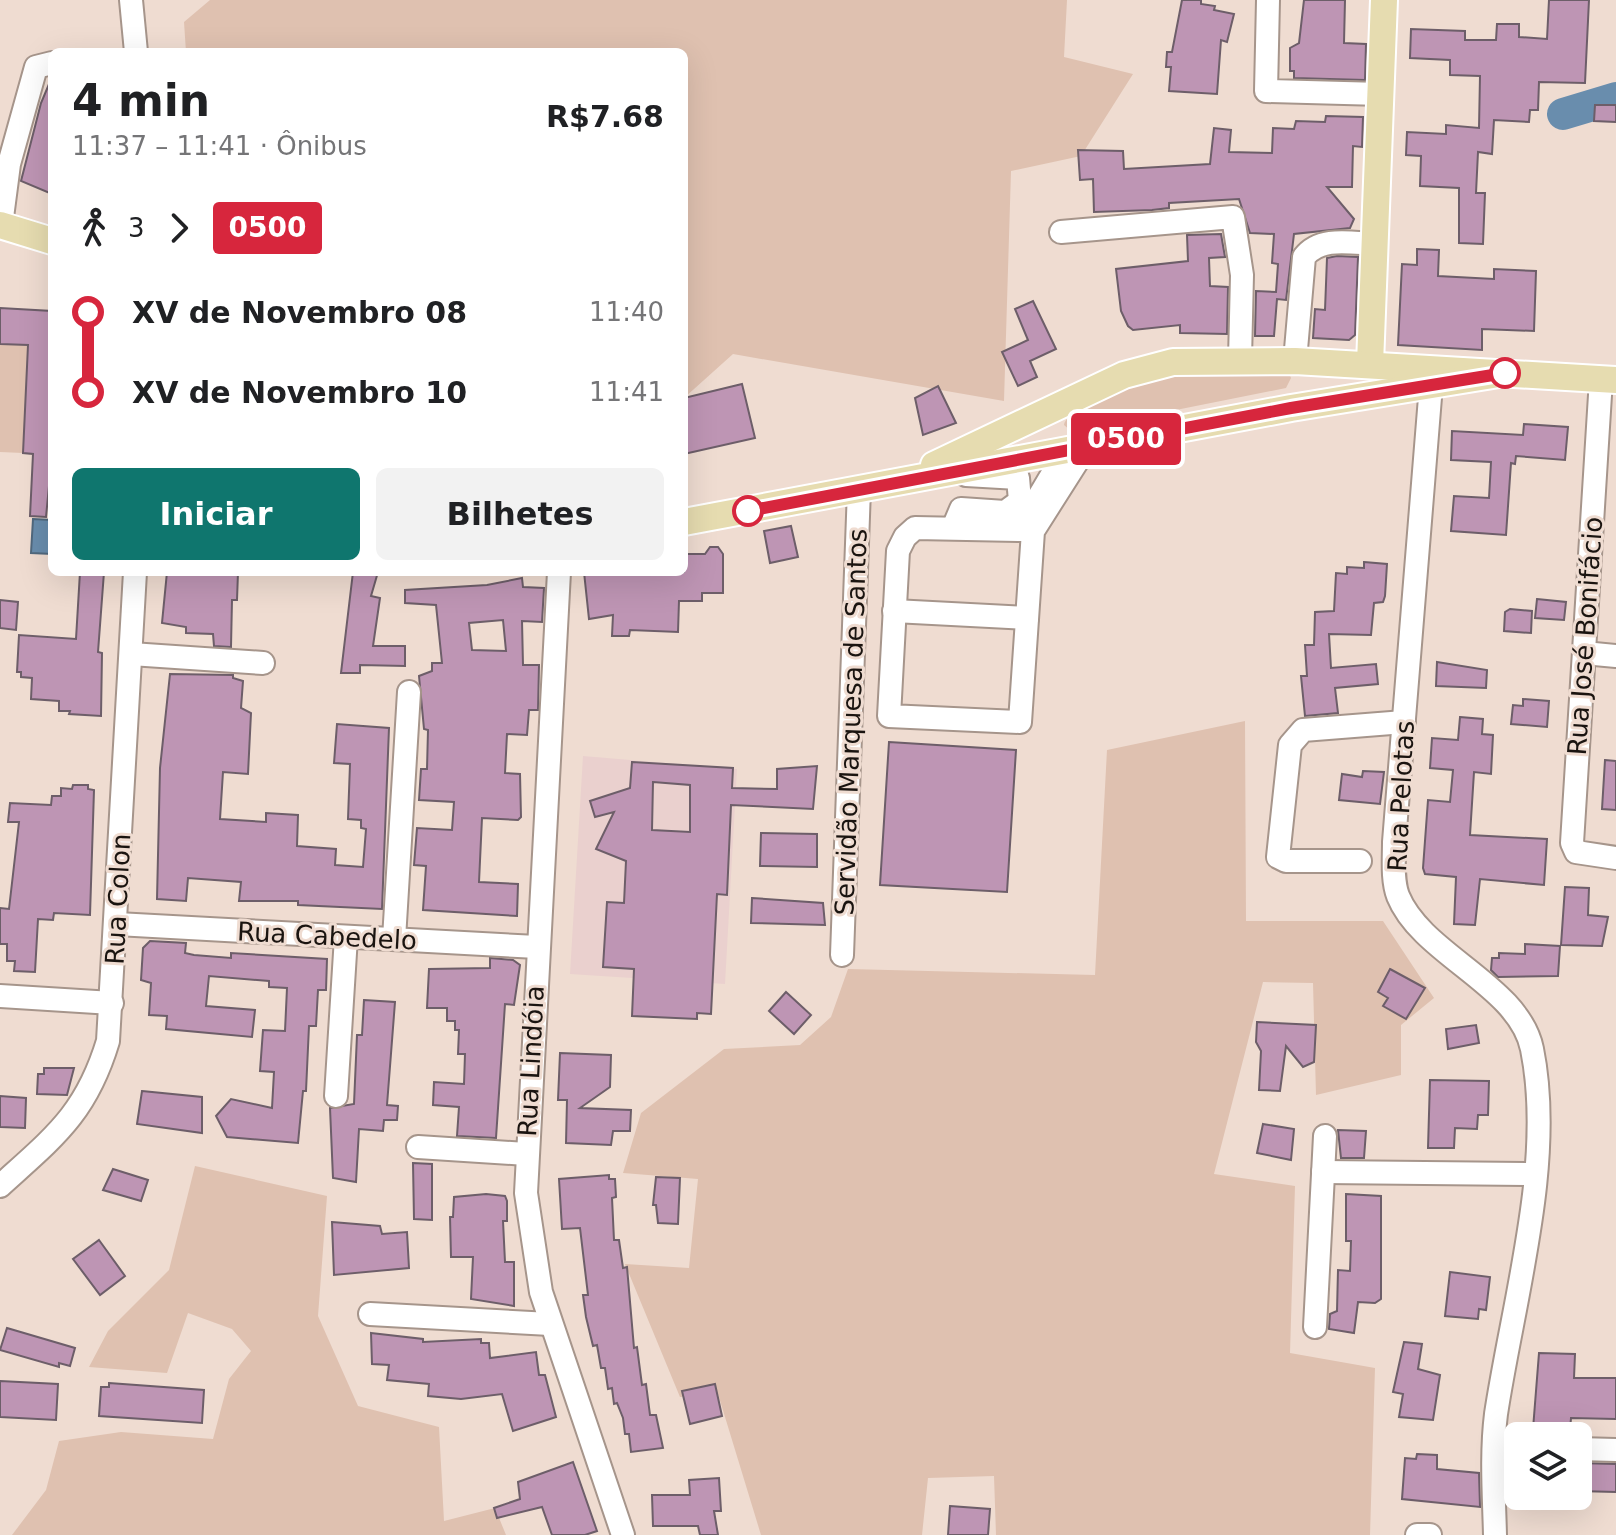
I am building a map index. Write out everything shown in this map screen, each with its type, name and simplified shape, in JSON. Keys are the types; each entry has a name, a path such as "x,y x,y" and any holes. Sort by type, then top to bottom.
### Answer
{"main road":[{"path":"1370,364 1384,0"},
{"path":"9,228 48,240"},
{"path":"9,228 48,250"},
{"path":"899,481 1074,399 1146,368 1173,362 1240,359 1295,361 1608,379"},
{"path":"1291,408 1309,381 1309,374 1295,361"},
{"path":"688,521 1291,408 1505,373"},
{"path":"1058,452 1055,426 1059,414 1074,399"}],"street":[{"path":"131,0 136,48"},
{"path":"1268,0 1266,91 1381,94"},
{"path":"9,228 9,164 36,67 48,64"},
{"path":"1061,232 1233,217 1242,275 1240,359"},
{"path":"1295,361 1304,257 1313,248 1328,243 1374,244"},
{"name":"Rua José Bonifácio","path":"1608,379 1584,653 1572,843 1576,852 1587,856 1616,858"},
{"name":"Rua Pelotas","path":"1431,385 1394,842 1397,894 1417,924 1512,1012 1531,1045 1536,1080 1535,1174 1495,1424 1495,1535"},
{"path":"1058,452 1056,468 1019,530 915,528 905,537 898,551 889,716 1020,722 1033,531 1087,446"},
{"path":"946,472 1015,477 1021,484 1020,501 1012,509 1005,512 961,509 953,528"},
{"name":"Servidão Marquesa de Santos","path":"842,955 859,489"},
{"name":"Rua Colon","path":"0,1186 65,1127 80,1108 108,1041 135,576"},
{"name":"Rua Lindóia","path":"559,576 526,1154 529,1232 550,1324 623,1535"},
{"path":"894,611 1027,618"},
{"path":"1584,653 1616,656"},
{"path":"131,654 263,663"},
{"path":"394,939 409,692"},
{"path":"1360,861 1286,861 1278,857 1290,745 1303,730 1404,722"},
{"name":"Rua Cabedelo","path":"117,924 537,947"},
{"path":"336,1096 346,937"},
{"path":"0,996 112,1003"},
{"path":"1315,1327 1325,1136"},
{"path":"418,1147 526,1154"},
{"path":"1323,1172 1535,1174"},
{"path":"370,1314 550,1324"},
{"path":"1592,1449 1616,1450"},
{"path":"1417,1535 1430,1535"}],"shaded area":[{"path":"210,0 1067,0 1064,57 1133,74 1081,156 1011,171 1004,401 733,354 688,394 688,48 186,48 184,22"},
{"path":"0,344 28,345 23,453 0,452"},
{"path":"1162,370 1289,373 1291,378 1286,388 1071,431 1064,425 1078,409 1091,401"},
{"path":"1245,721 1246,921 1383,921 1434,998 1401,1025 1401,1075 1316,1095 1313,983 1263,982 1214,1174 1295,1186 1290,1353 1375,1368 1370,1535 996,1535 994,1476 928,1478 922,1535 761,1535 718,1394 680,1397 625,1264 689,1268 698,1179 623,1173 641,1113 724,1049 800,1045 831,1017 848,969 1095,975 1107,750"},
{"path":"583,756 737,769 725,984 570,974"},
{"path":"195,1166 327,1196 318,1316 358,1406 439,1427 444,1521 495,1508 506,1535 12,1535 46,1490 59,1441 121,1432 213,1439 229,1379 251,1351 232,1329 188,1313 167,1373 89,1367 108,1331 169,1270"}],"water":[{"path":"33,519 48,520 48,554 31,553"}],"building":[{"path":"1182,0 1201,0 1201,4 1215,6 1214,10 1234,14 1227,42 1221,40 1217,94 1169,91 1171,67 1166,67 1167,52 1172,52"},
{"path":"1304,0 1345,0 1344,43 1366,44 1365,80 1294,78 1294,71 1290,71 1290,48 1299,43"},
{"path":"1549,0 1589,0 1585,83 1539,82 1538,110 1530,110 1529,122 1494,120 1492,154 1478,152 1476,193 1485,193 1483,244 1459,243 1459,188 1420,186 1421,156 1406,155 1407,132 1446,134 1446,125 1479,128 1480,76 1450,75 1450,60 1410,58 1411,29 1465,31 1465,40 1496,40 1497,24 1519,24 1519,37 1547,39"},
{"path":"48,86 48,192 21,181"},
{"path":"1595,105 1616,105 1616,122 1594,121"},
{"path":"1326,116 1363,117 1362,147 1353,146 1352,187 1327,187 1354,219 1350,228 1294,234 1286,300 1277,299 1274,336 1255,336 1256,291 1276,292 1278,264 1272,263 1274,234 1250,233 1239,199 1169,203 1169,208 1152,210 1094,212 1093,179 1080,180 1078,150 1123,151 1124,169 1210,164 1214,128 1231,130 1229,152 1272,153 1273,128 1294,129 1296,121 1325,122"},
{"path":"1221,234 1225,257 1209,258 1210,286 1228,287 1227,334 1180,333 1180,325 1133,330 1128,326 1121,311 1116,269 1188,261 1187,235"},
{"path":"1417,249 1439,250 1438,276 1494,279 1494,269 1536,271 1534,331 1482,329 1482,350 1398,345 1402,264 1417,265"},
{"path":"1358,257 1355,335 1349,340 1313,338 1315,309 1325,310 1327,258"},
{"path":"1033,301 1056,349 1030,361 1037,377 1018,386 1002,352 1028,340 1015,309"},
{"path":"0,308 48,311 46,517 30,516 33,454 23,453 28,345 0,344"},
{"path":"742,384 755,438 688,453 688,397"},
{"path":"938,386 956,423 923,435 915,398"},
{"path":"1524,424 1568,427 1565,460 1516,456 1515,464 1511,463 1506,535 1451,531 1454,496 1489,498 1491,462 1451,460 1452,431 1523,435"},
{"path":"791,526 798,557 770,563 764,531"},
{"path":"710,547 718,547 723,554 723,593 702,593 702,601 679,601 678,632 630,630 629,636 612,636 613,615 589,619 584,576 688,576 688,554 705,554"},
{"path":"1364,562 1387,564 1385,596 1383,602 1374,603 1371,635 1329,634 1331,668 1376,664 1378,684 1335,688 1338,713 1305,716 1301,676 1307,676 1305,645 1314,645 1315,612 1334,611 1336,573 1347,574 1347,567 1364,568"},
{"path":"80,576 104,576 98,652 102,653 101,716 69,714 70,711 59,711 59,701 31,699 32,678 21,677 21,672 17,672 19,635 76,639"},
{"path":"167,576 238,576 237,600 232,600 231,647 214,646 213,634 186,633 186,627 162,623"},
{"path":"353,576 377,576 371,596 380,598 373,646 405,646 405,666 360,665 360,673 341,673"},
{"path":"522,578 523,587 544,588 542,622 522,621 523,665 539,665 538,710 529,710 527,735 507,734 505,773 520,774 521,817 518,820 482,818 479,882 518,884 517,916 423,910 426,866 414,865 417,828 452,830 454,802 419,800 421,769 427,769 428,730 424,729 419,676 432,671 432,663 442,663 436,605 405,603 405,590 487,585","holes":["503,620 506,651 472,650 469,623"]},
{"path":"1537,599 1566,602 1564,620 1535,618"},
{"path":"0,600 18,602 16,630 0,628"},
{"path":"1510,609 1532,611 1531,633 1504,631 1505,612"},
{"path":"1437,662 1487,670 1486,688 1436,686"},
{"path":"170,674 233,675 233,678 243,681 241,708 251,713 248,774 223,772 220,819 266,822 266,813 298,815 297,846 336,849 335,865 363,867 366,829 361,828 361,820 348,819 350,764 334,763 337,724 389,728 382,909 298,905 298,901 239,901 241,882 188,878 186,901 157,899 160,768"},
{"path":"1523,699 1549,701 1547,727 1511,724 1513,705 1523,706"},
{"path":"1460,717 1483,719 1482,734 1493,735 1491,774 1474,772 1470,835 1547,839 1544,885 1480,879 1475,925 1454,924 1456,877 1425,874 1423,868 1428,800 1450,802 1453,770 1430,768 1432,738 1458,740"},
{"path":"889,742 1016,750 1007,892 880,885"},
{"path":"1605,760 1616,761 1616,810 1602,809"},
{"path":"632,762 733,768 732,788 777,789 777,769 817,766 813,809 731,805 727,895 717,894 711,1014 697,1013 697,1019 632,1016 634,969 603,967 607,902 624,903 626,861 596,849 614,812 595,817 590,801 630,788","holes":["653,782 690,785 690,832 652,830"]},
{"path":"1363,771 1384,772 1380,804 1339,800 1342,774 1362,777"},
{"path":"73,785 88,785 88,789 94,790 90,915 54,913 53,920 38,919 35,972 14,971 15,961 7,961 7,944 0,944 0,908 9,909 19,822 8,822 10,803 51,805 52,796 61,796 61,788 72,789"},
{"path":"761,833 817,834 817,867 760,866"},
{"path":"1565,887 1589,888 1588,915 1608,917 1602,946 1561,945"},
{"path":"752,898 823,903 825,925 751,923"},
{"path":"150,941 186,943 185,953 194,955 231,958 231,953 327,959 326,990 318,990 316,1026 309,1026 306,1091 303,1091 298,1143 227,1137 216,1116 231,1099 272,1108 274,1072 260,1071 263,1030 285,1031 287,988 269,987 269,981 209,976 206,1006 255,1010 252,1037 166,1029 167,1016 149,1015 151,983 141,980 143,948"},
{"path":"1525,944 1560,946 1558,976 1498,977 1491,970 1492,958 1499,958 1499,953 1525,954"},
{"path":"490,958 513,960 520,965 514,1005 505,1004 496,1138 457,1136 459,1107 433,1105 434,1082 464,1084 465,1054 458,1054 459,1030 455,1030 455,1021 447,1021 447,1008 427,1008 429,969 490,968"},
{"path":"1390,969 1425,988 1406,1019 1383,1006 1388,998 1378,992"},
{"path":"786,992 811,1015 794,1034 769,1011"},
{"path":"364,1000 395,1002 387,1105 398,1106 397,1120 384,1120 383,1131 359,1129 356,1182 333,1178 330,1108 354,1104 357,1035 362,1035"},
{"path":"1257,1022 1316,1025 1314,1062 1303,1067 1286,1046 1280,1091 1259,1090 1261,1051 1256,1042"},
{"path":"1476,1025 1479,1043 1448,1049 1446,1029"},
{"path":"560,1053 611,1055 610,1087 580,1108 631,1110 630,1131 613,1131 611,1145 566,1143 567,1100 558,1100"},
{"path":"44,1068 74,1068 67,1095 37,1094 38,1074 44,1074"},
{"path":"1430,1080 1489,1081 1488,1115 1478,1115 1477,1129 1455,1128 1454,1148 1428,1148"},
{"path":"142,1091 202,1097 202,1133 137,1124"},
{"path":"0,1096 26,1098 25,1128 0,1127"},
{"path":"1263,1124 1294,1129 1291,1160 1257,1153"},
{"path":"1338,1130 1366,1131 1364,1158 1341,1158"},
{"path":"413,1163 432,1164 432,1220 414,1219"},
{"path":"113,1169 148,1180 141,1201 103,1190"},
{"path":"609,1175 609,1179 615,1179 616,1197 612,1198 614,1240 619,1240 623,1268 627,1267 634,1348 637,1347 642,1385 646,1384 650,1415 656,1415 663,1448 631,1452 629,1434 625,1434 623,1418 617,1403 614,1404 612,1388 608,1389 605,1368 601,1368 597,1345 593,1346 586,1317 583,1295 588,1295 580,1228 562,1229 559,1179"},
{"path":"656,1177 680,1178 678,1224 658,1223 656,1205 653,1205"},
{"path":"1346,1194 1381,1196 1381,1299 1375,1303 1358,1302 1354,1333 1329,1329 1330,1314 1337,1311 1338,1270 1350,1271 1351,1241 1346,1241"},
{"path":"505,1196 507,1201 507,1221 503,1221 505,1262 514,1262 514,1306 471,1299 473,1257 451,1257 450,1217 453,1217 454,1197"},
{"path":"332,1222 380,1226 382,1234 407,1232 409,1268 334,1275"},
{"path":"99,1240 125,1276 100,1295 73,1259"},
{"path":"1450,1272 1490,1277 1486,1310 1479,1309 1478,1319 1445,1316"},
{"path":"7,1328 75,1348 70,1366 59,1363 59,1367 0,1350"},
{"path":"371,1333 423,1339 423,1342 481,1339 481,1343 489,1343 490,1358 536,1352 539,1375 545,1375 556,1417 513,1431 502,1394 461,1399 428,1396 429,1384 387,1380 389,1365 372,1364"},
{"path":"1404,1342 1422,1344 1418,1369 1440,1375 1433,1420 1399,1417 1403,1394 1393,1392"},
{"path":"1539,1353 1575,1354 1574,1378 1616,1378 1616,1419 1571,1418 1571,1422 1534,1422"},
{"path":"0,1381 58,1384 56,1420 0,1417"},
{"path":"109,1383 204,1390 202,1423 99,1416 101,1387 109,1387"},
{"path":"715,1384 722,1416 690,1424 682,1391"},
{"path":"1417,1454 1437,1455 1437,1469 1479,1473 1480,1507 1402,1499 1405,1458 1416,1459"},
{"path":"573,1462 597,1531 585,1535 552,1535 542,1507 497,1518 494,1508 520,1499 518,1482"},
{"path":"1592,1463 1616,1464 1616,1492 1592,1491"},
{"path":"719,1478 721,1511 714,1511 718,1535 700,1535 698,1526 653,1526 652,1495 690,1495 689,1480"},
{"path":"950,1506 990,1509 988,1535 948,1535"}],"waterway":[{"path":"1563,114 1616,98"}],"bus line":[{"name":"0500","path":"748,511 1291,408 1505,373"}]}
